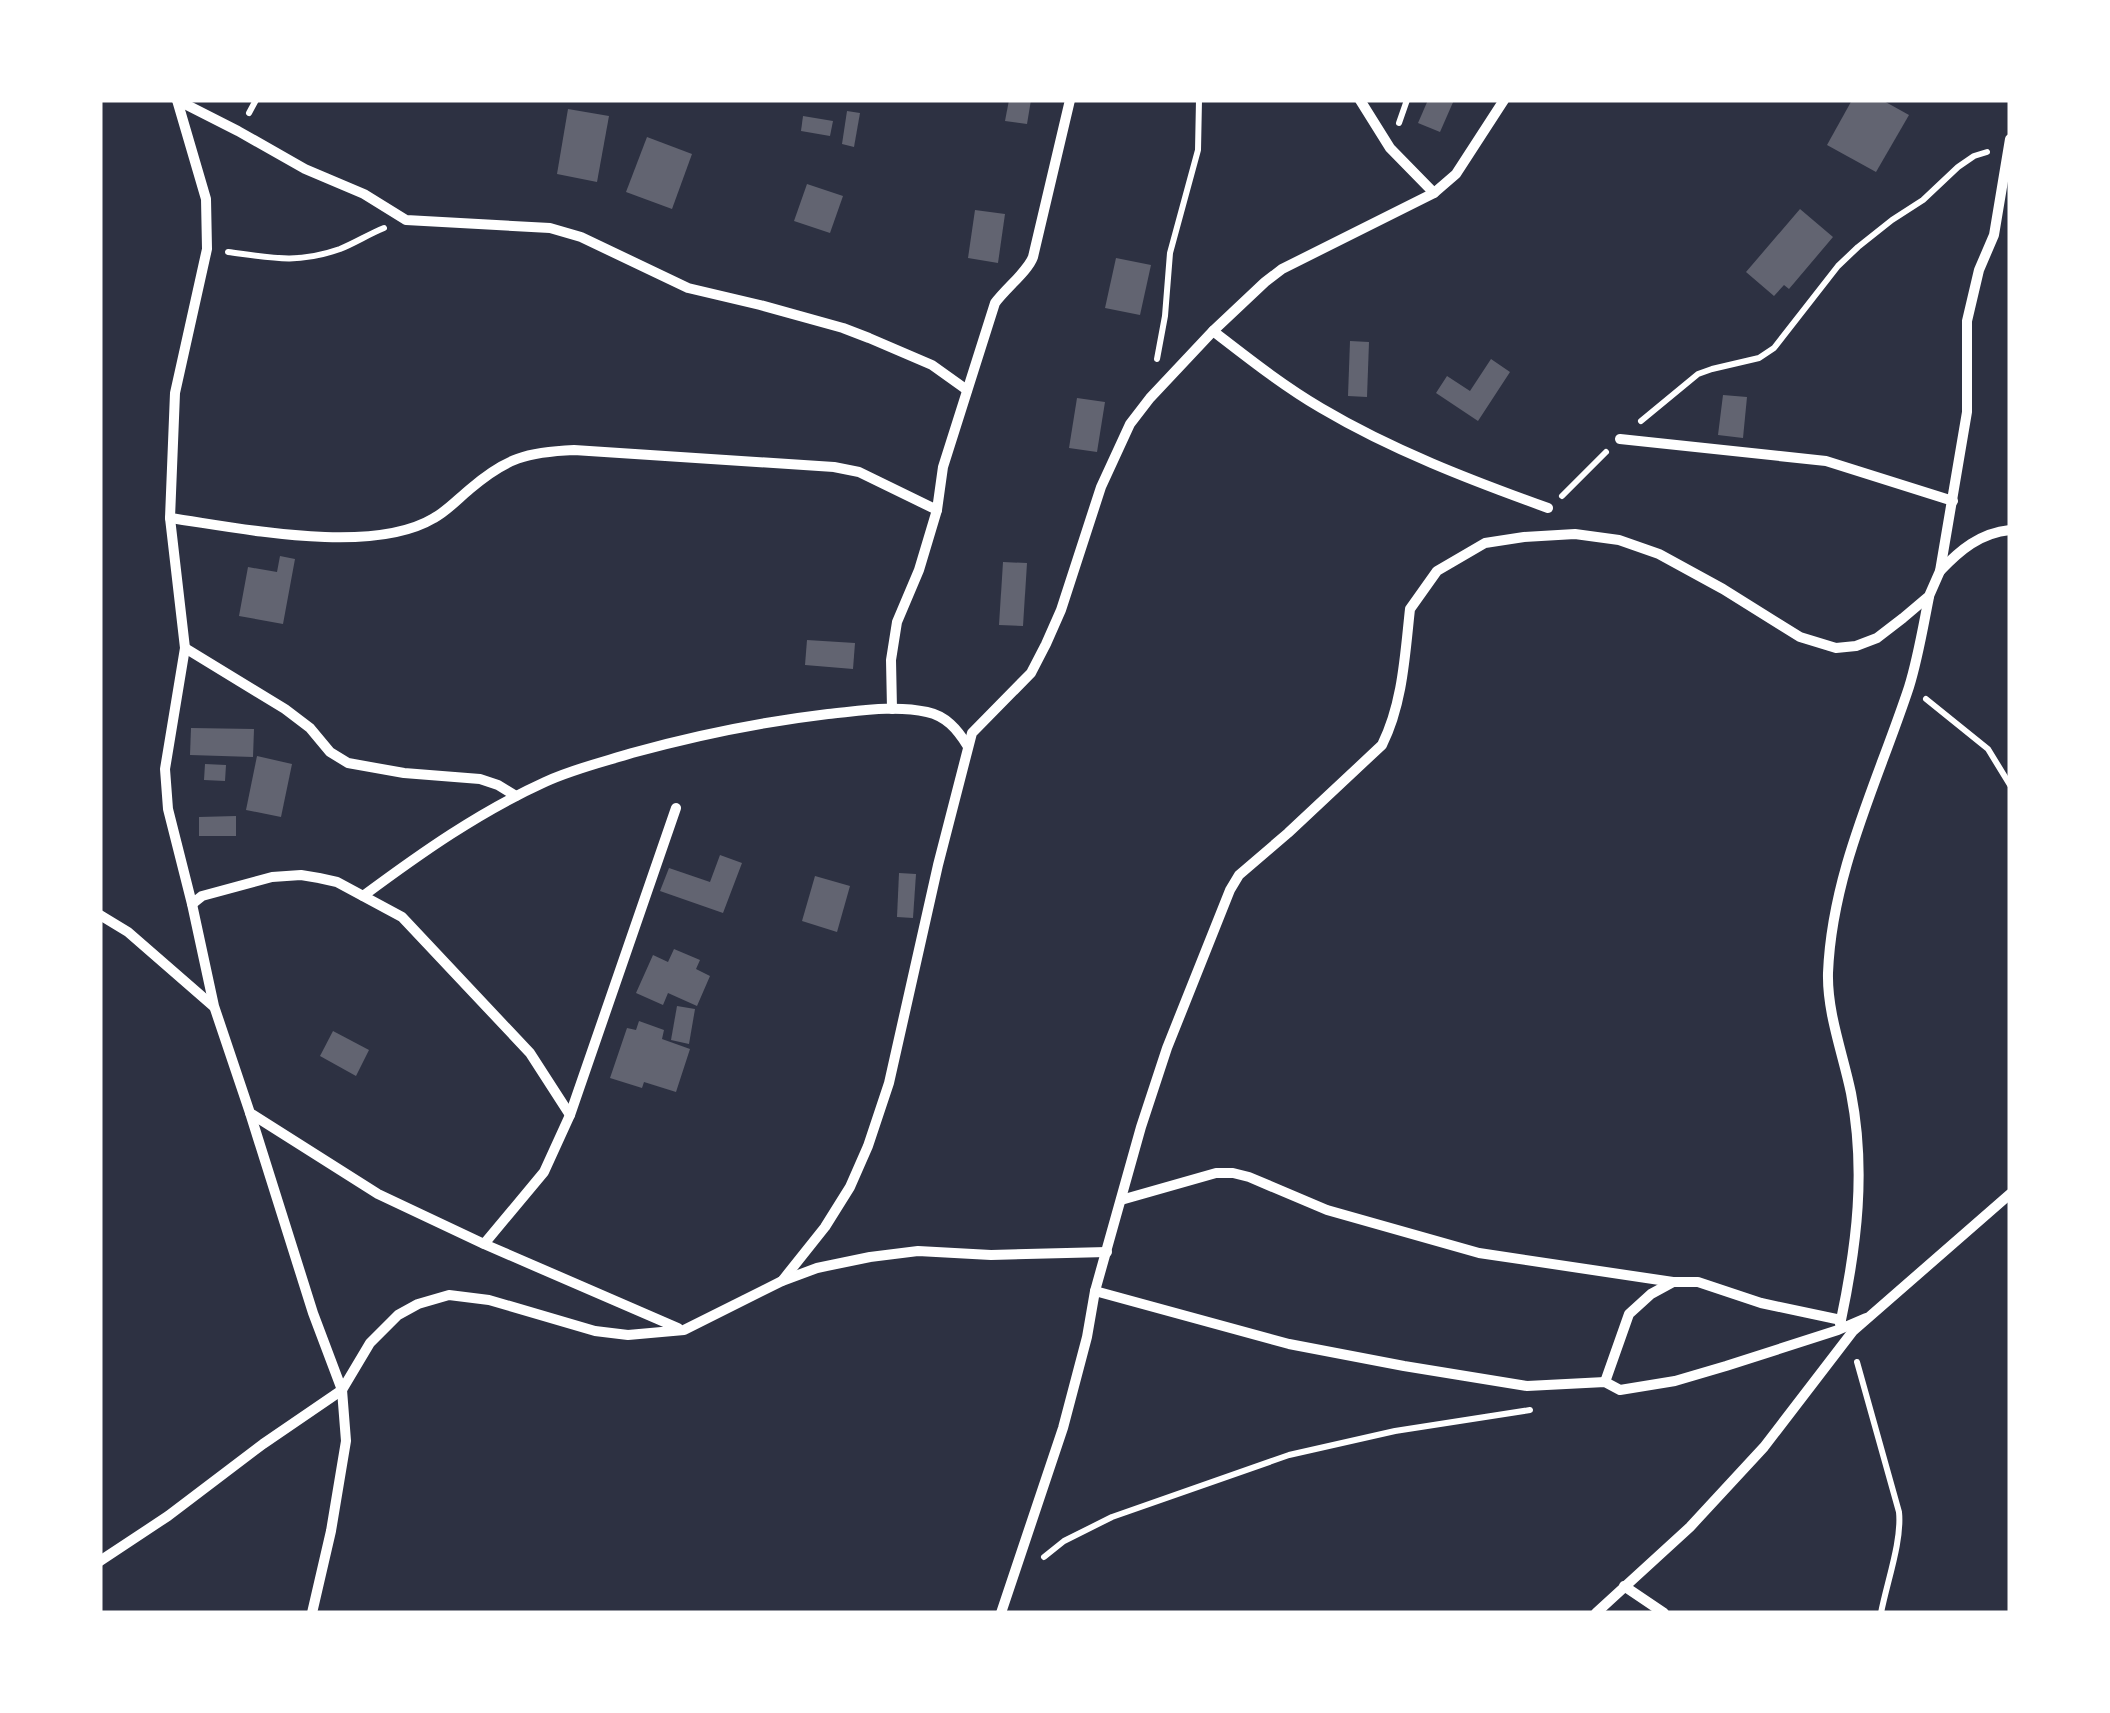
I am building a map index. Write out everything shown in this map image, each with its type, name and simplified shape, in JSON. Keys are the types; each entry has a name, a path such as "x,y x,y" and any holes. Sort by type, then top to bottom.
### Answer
{"street":[{"path":"177,100 305,169 364,194 406,220 550,228 581,237 688,288 869,338 932,365 967,390"},
{"path":"177,100 206,199 207,248 175,393 170,518 185,648 164,769 168,810 214,1006 313,1313 342,1390 346,1441 312,1613"},
{"path":"892,709 891,660 896,622 919,570 937,510 943,467 995,304 1034,257 1070,100"},
{"path":"1360,100 1390,148 1434,193"},
{"path":"782,1282 850,1187 868,1146 889,1084 967,744 982,721 1030,673 1046,644 1101,487 1130,424 1213,331 1264,282 1282,269 1434,193 1456,174 1504,100"},
{"path":"1839,1325 1854,1260 1860,1168 1851,1092 1828,974 1838,900 1846,866 1909,686 1929,596 1940,571 1967,412 1967,321 1979,270 1994,234 2009,142"},
{"path":"1213,331 1273,377 1368,433 1548,508"},
{"path":"1620,439 1826,461 1953,501"},
{"path":"170,518 305,535 358,538 397,532 433,519 508,462 538,452 574,450 834,467 859,472 937,510"},
{"path":"1940,571 1960,550 1978,539 2010,530"},
{"path":"1001,1613 1063,1428 1095,1292 1141,1126 1167,1048 1230,890 1239,876 1382,744 1390,728 1401,680 1410,609 1437,571 1485,543 1575,534 1619,540 1660,554 1800,637 1836,648 1877,638 1929,596"},
{"path":"185,648 284,709 310,728 330,752 348,763 480,779 516,796"},
{"path":"363,896 447,835 548,780 676,740 788,719 892,709 928,712 946,720 967,744"},
{"path":"484,1244 544,1172 570,1115 676,808"},
{"path":"192,904 202,896 272,876 301,876 337,882 402,917 530,1053 570,1115"},
{"path":"100,915 128,932 214,1006"},
{"path":"250,1113 378,1194 684,1330"},
{"path":"1121,1200 1216,1173 1232,1173 1327,1210 1479,1254 1673,1282 1698,1282 1839,1325"},
{"path":"1596,1613 1690,1527 1764,1447 1854,1330 2010,1194"},
{"path":"100,1561 342,1390 370,1344 398,1315 418,1304 449,1295 489,1300 595,1331 628,1334 684,1330 817,1268 870,1257 918,1251 1108,1252"},
{"path":"1605,1382 1628,1314 1673,1282"},
{"path":"1095,1292 1289,1344 1404,1366 1527,1386 1605,1382 1620,1390 1674,1381 1866,1318"},
{"path":"1624,1586 1664,1613"}],"path":[{"path":"1150,398 1165,316 1170,252 1198,150 1200,100"},
{"path":"1548,508 1620,439 1698,374 1759,358 1774,348 1838,266 1866,240 1923,200 1974,156 2009,142"},
{"path":"207,248 289,260 315,257 406,220"},
{"path":"1909,686 1988,749 2010,785"},
{"path":"1854,1330 1857,1362 1899,1512 1901,1534 1894,1549 1881,1613"},
{"path":"1012,1584 1064,1541 1112,1517 1271,1461 1395,1431 1547,1407"}],"building":[{"path":"1009,100 1031,100 1027,124 1005,121"},
{"path":"1428,100 1454,100 1440,132 1418,123"},
{"path":"1852,100 1882,100 1909,115 1876,172 1827,145"},
{"path":"568,109 609,116 597,182 557,174"},
{"path":"847,111 860,113 854,147 842,144"},
{"path":"803,116 833,121 830,136 801,131"},
{"path":"647,137 692,154 672,209 626,192"},
{"path":"807,184 843,196 830,233 794,221"},
{"path":"1800,209 1833,237 1789,289 1784,285 1774,296 1746,272"},
{"path":"975,210 1005,214 998,263 968,258"},
{"path":"1116,258 1151,265 1140,315 1105,308"},
{"path":"1350,341 1369,342 1367,397 1348,396"},
{"path":"1491,359 1510,372 1478,421 1436,393 1447,376 1470,391"},
{"path":"1723,395 1747,397 1743,438 1718,435"},
{"path":"1077,398 1105,402 1097,452 1069,448"},
{"path":"280,556 295,559 283,624 239,616 248,567 277,572"},
{"path":"1003,562 1027,563 1023,626 999,625"},
{"path":"807,640 855,643 853,669 805,665"},
{"path":"191,728 254,729 253,757 190,755"},
{"path":"257,756 292,764 281,817 246,810"},
{"path":"205,764 226,765 225,781 204,780"},
{"path":"236,816 236,836 199,836 199,817"},
{"path":"720,855 742,863 723,913 660,891 669,868 710,882"},
{"path":"899,873 916,874 913,918 897,917"},
{"path":"815,876 850,886 837,932 802,921"},
{"path":"674,949 700,960 696,969 710,976 697,1006 668,993 663,1005 636,993 653,955 668,962"},
{"path":"677,1006 695,1009 689,1044 671,1040"},
{"path":"639,1021 664,1030 662,1039 690,1049 676,1092 644,1082 642,1088 610,1078 627,1028 636,1030"},
{"path":"333,1031 369,1050 356,1076 320,1056"}]}
